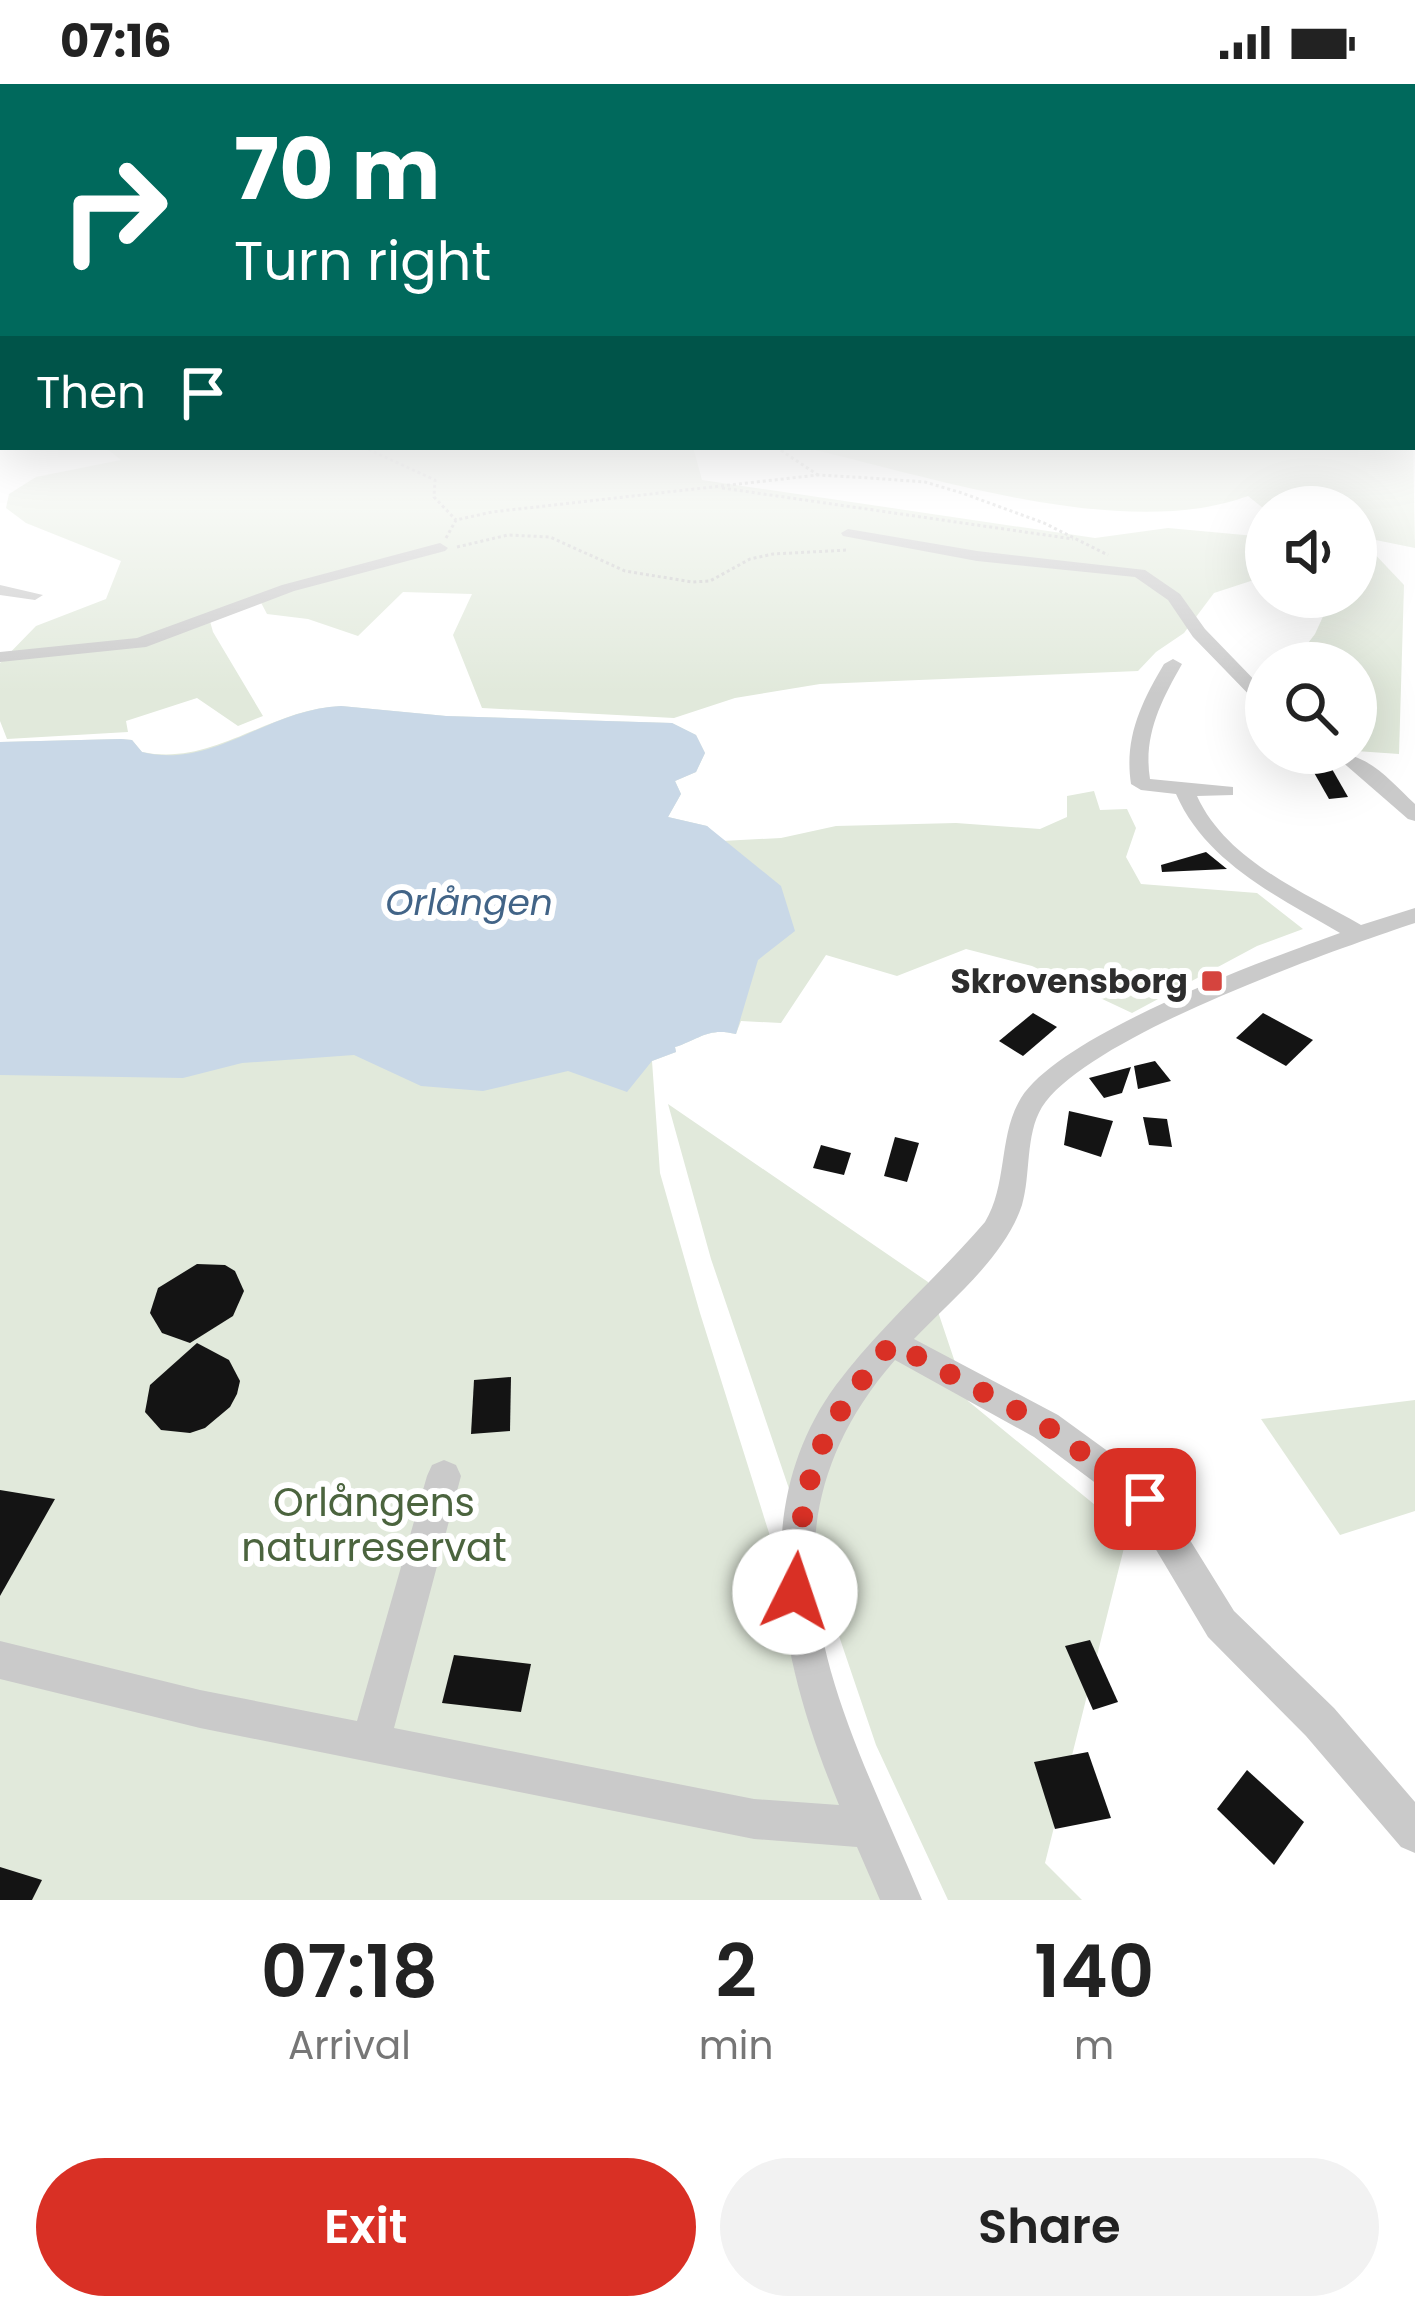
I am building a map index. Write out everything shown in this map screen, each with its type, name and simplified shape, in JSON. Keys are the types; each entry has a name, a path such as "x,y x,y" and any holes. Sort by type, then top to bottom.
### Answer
{"street":[{"path":"848,533 977,556 1139,573 1174,597 1214,650 1245,681"},
{"path":"0,657 140,643 288,588 440,548"},
{"path":"0,590 35,595"},
{"path":"1173,664 1140,725 1136,750 1141,784 1226,791"},
{"path":"1371,774 1415,814"},
{"path":"1184,789 1196,819 1229,852 1359,934"},
{"path":"902,1900 842,1769 795,1592 808,1478 822,1437 845,1399 892,1343 954,1282 1005,1218 1031,1101 1066,1065 1130,1029 1415,915"},
{"path":"892,1343 1046,1426 1145,1499 1221,1624 1320,1722 1415,1833"},
{"path":"371,1741 444,1476"},
{"path":"0,1660 200,1709 754,1819 869,1827"}],"path":[{"path":"976,525 1077,539"},
{"path":"1048,525 1139,573"},
{"path":"440,548 508,535 550,537 625,571 692,582 710,581 750,559 834,548"}],"green space":[{"path":"30,525 1005,525 1095,538 1168,528 1245,535 1245,583 1214,593 1184,633 1138,671 820,684 735,698 674,718 482,708 453,635 472,594 403,592 358,636 308,619 267,614 257,595 208,614 213,632 263,716 238,726 197,698 126,721 128,732 7,739 0,721 0,663 36,626 106,599 121,561"},
{"path":"1377,525 1415,525 1415,548 1377,540"},
{"path":"1377,556 1404,585 1399,754 1377,752 1377,642 1309,642 1322,618 1377,618"},
{"name":"Orlångens naturreservat","path":"341,706 446,716 672,723 696,735 705,753 696,772 675,781 681,794 668,817 707,826 722,841 781,838 836,826 956,823 1040,829 1067,817 1067,796 1094,791 1100,810 1127,809 1136,828 1126,857 1141,884 1257,893 1303,929 1257,946 1132,1013 1032,966 966,949 897,976 826,955 781,1023 741,1021 736,1034 704,1035 652,1061 660,1173 700,1313 817,1686 912,1900 0,1900 0,742 121,739 132,740 142,752 193,752 314,709"},
{"path":"668,1104 928,1282 968,1401 1128,1532 1045,1863 1082,1900 948,1900 876,1745 711,1259"},
{"path":"1415,1400 1415,1511 1340,1535 1261,1419"}],"water":[{"name":"Orlången","path":"341,706 446,716 672,723 696,735 705,753 696,772 675,781 681,794 668,817 707,826 781,886 795,931 758,960 736,1034 711,1033 675,1047 676,1052 652,1061 627,1092 568,1071 483,1091 421,1086 354,1055 242,1063 183,1078 0,1075 0,742 121,739 132,740 142,752 192,753 289,717"}],"building":[{"path":"1315,774 1335,774 1348,797 1329,799"},
{"path":"1206,852 1227,869 1162,872 1161,865"},
{"path":"1033,1013 1057,1027 1023,1056 999,1041"},
{"path":"1263,1013 1313,1040 1286,1066 1236,1038"},
{"path":"1155,1061 1171,1081 1138,1089 1134,1066"},
{"path":"1131,1067 1122,1093 1104,1098 1089,1078"},
{"path":"1069,1111 1113,1121 1101,1157 1064,1145"},
{"path":"1143,1117 1167,1119 1172,1147 1149,1145"},
{"path":"895,1137 919,1143 907,1182 884,1176"},
{"path":"821,1145 851,1153 844,1175 813,1168"},
{"path":"197,1264 225,1265 235,1271 244,1291 233,1316 190,1343 162,1333 150,1313 158,1288"},
{"path":"197,1343 229,1360 240,1381 237,1394 230,1407 205,1428 190,1433 161,1430 145,1412 150,1385"},
{"path":"511,1377 510,1431 471,1434 474,1380"},
{"path":"0,1490 55,1499 0,1596"},
{"path":"1090,1640 1118,1702 1093,1710 1065,1646"},
{"path":"454,1655 531,1664 521,1712 442,1703"},
{"path":"1088,1752 1111,1818 1055,1829 1034,1762"},
{"path":"1247,1770 1304,1822 1274,1865 1217,1809"},
{"path":"0,1867 42,1880 32,1900 0,1900"}],"place":[{"name":"Skrovensborg","path":"1212,981"}],"route":[{"path":"795,1592 808,1478 822,1437 845,1399 892,1343 1046,1426 1145,1499"}]}
